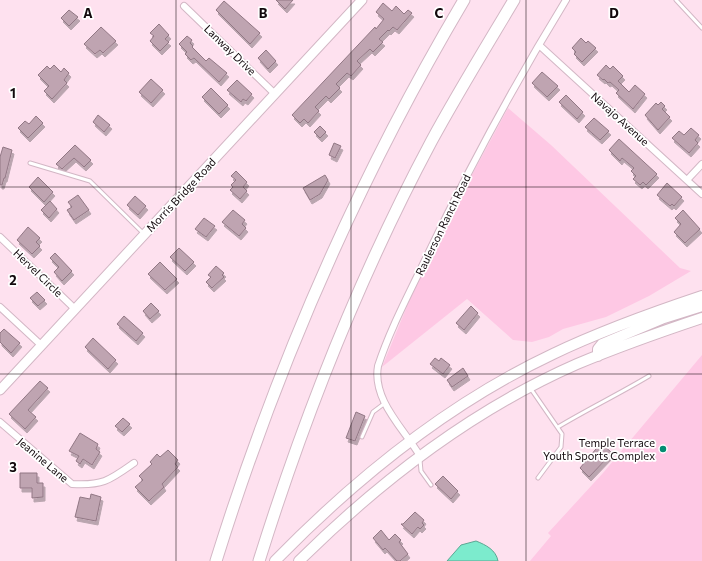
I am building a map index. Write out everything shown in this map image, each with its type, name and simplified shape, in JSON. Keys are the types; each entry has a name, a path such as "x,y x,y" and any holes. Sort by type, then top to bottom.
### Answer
{"highway":[{"path":"216,561 274,391 335,245 402,110 464,0"},
{"path":"258,561 317,394 374,257 431,143 463,85 514,0"}],"main road":[{"path":"275,561 329,506 435,422 497,384 552,354 639,317 702,296"},
{"path":"598,356 598,349 602,344 652,323 702,306"},
{"path":"300,561 351,511 420,456 458,429 530,388 598,356 702,318"}],"street":[{"name":"Morris Bridge Road","path":"0,390 362,0"},
{"name":"Raulerson Ranch Road","path":"420,456 385,402 378,386 376,376 387,343 450,206 539,44 566,0"},
{"name":"Lanway Drive","path":"184,6 275,94"},
{"name":"Navajo Avenue","path":"539,44 702,194"},
{"path":"687,180 702,164"},
{"name":"Hervel Circle","path":"0,237 75,309"},
{"path":"0,307 41,345"},
{"name":"Jeanine Lane","path":"0,422 72,484 84,485 106,482 134,463"}],"lane":[{"path":"676,0 702,28"},
{"path":"30,163 90,181 144,235"},
{"path":"558,427 585,410 611,398 649,376"},
{"path":"530,388 541,406 562,434 561,447 538,478"},
{"path":"362,437 373,412 385,402"},
{"path":"420,456 422,471 431,485"}],"shaded area":[{"path":"508,108 551,145 680,268 691,271 649,296 606,317 563,329 549,337 532,342 513,340 467,299 382,367 410,299 454,208"},
{"name":"Temple Terrace Youth Sports Complex","path":"702,355 702,561 530,561 551,536 548,533 603,473"},
{"path":"476,541 487,546 493,551 498,561 447,561 461,545"}],"building":[{"path":"276,0 293,0 285,9"},
{"path":"224,1 260,33 250,44 216,10"},
{"path":"383,3 392,11 396,6 404,14 408,10 412,13 397,30 393,27 379,39 383,42 373,52 370,49 357,61 361,65 351,76 347,73 336,84 340,88 329,99 326,96 315,107 319,111 308,123 304,119 300,123 292,115 375,27 376,29 384,19 376,12"},
{"path":"69,10 78,17 69,26 61,18"},
{"path":"159,24 169,35 165,39 169,42 160,51 150,41 154,36 150,33"},
{"path":"101,27 116,41 103,53 100,50 95,54 84,44"},
{"path":"187,36 192,40 190,43 193,46 192,47 206,61 209,58 227,73 219,82 194,58 191,60 185,54 187,52 179,44"},
{"path":"581,38 586,43 588,41 596,48 582,62 574,54 576,52 572,48"},
{"path":"266,50 276,61 268,69 258,58"},
{"path":"54,65 61,72 64,68 69,73 64,80 67,83 52,99 44,91 49,86 38,75 47,66 50,69"},
{"path":"606,65 610,69 613,66 623,76 618,81 629,92 635,85 645,94 633,109 616,93 619,90 610,82 608,83 597,75"},
{"path":"542,72 558,86 547,97 532,83"},
{"path":"151,79 163,90 151,103 139,92"},
{"path":"237,80 252,94 246,101 243,99 241,102 227,90"},
{"path":"211,88 228,105 219,114 202,97"},
{"path":"566,95 583,112 577,119 559,102"},
{"path":"661,102 665,106 662,109 670,117 658,130 645,115 656,103 658,105"},
{"path":"98,115 110,125 104,132 93,122"},
{"path":"36,116 43,123 28,138 18,128 25,121 29,124"},
{"path":"594,118 609,131 600,140 585,127"},
{"path":"320,126 326,132 320,138 314,132"},
{"path":"691,128 699,135 695,140 698,143 689,153 672,138 679,131 684,135"},
{"path":"619,139 657,174 646,185 643,182 640,185 633,179 636,176 631,171 634,168 622,158 620,161 609,150"},
{"path":"334,143 341,146 335,158 329,155"},
{"path":"75,145 91,160 84,167 74,158 62,169 56,164"},
{"path":"3,147 12,150 5,178 2,185 0,185 0,157"},
{"path":"236,171 247,182 243,187 247,191 240,199 230,190 233,187 231,185 236,180 231,176"},
{"path":"325,175 328,180 320,194 310,200 303,188"},
{"path":"38,177 53,192 44,202 29,187"},
{"path":"667,183 682,197 674,206 672,204 670,206 657,195"},
{"path":"78,195 89,210 74,220 67,210 72,207 68,202"},
{"path":"135,196 146,206 138,215 127,205"},
{"path":"50,201 57,209 49,218 41,210"},
{"path":"233,210 245,220 242,224 246,228 239,236 222,222"},
{"path":"683,210 700,229 685,243 674,232 681,224 675,218"},
{"path":"204,218 215,226 206,237 195,229"},
{"path":"28,227 40,238 36,242 40,246 32,254 17,240"},
{"path":"179,248 194,262 185,271 170,257"},
{"path":"55,253 72,271 62,281 54,272 59,267 50,258"},
{"path":"160,262 177,279 165,290 148,274"},
{"path":"216,266 224,273 222,275 224,277 212,288 206,282 211,277 208,275"},
{"path":"37,292 45,300 38,306 30,298"},
{"path":"151,303 159,311 150,319 143,311"},
{"path":"471,306 478,313 464,330 456,323"},
{"path":"124,316 143,333 136,341 117,324"},
{"path":"4,329 20,343 11,353 0,342 0,333"},
{"path":"93,338 116,360 108,369 85,347"},
{"path":"435,358 439,361 441,358 450,365 443,374 430,364"},
{"path":"463,368 468,376 452,387 447,380"},
{"path":"40,381 48,388 28,410 36,417 25,429 9,414"},
{"path":"356,412 365,416 355,441 346,438"},
{"path":"123,418 130,424 122,432 115,426"},
{"path":"80,433 98,444 96,449 100,452 92,465 83,459 80,464 76,461 79,456 69,451"},
{"path":"601,443 612,453 589,477 580,468"},
{"path":"168,450 178,460 175,464 178,467 162,484 164,487 149,501 135,487 143,480 139,476 152,464 150,462 157,454 160,457"},
{"path":"20,473 37,473 37,483 43,483 43,497 32,498 32,488 20,488"},
{"path":"443,476 458,491 451,499 435,484"},
{"path":"91,494 101,497 96,521 75,517 80,497 90,499"},
{"path":"415,512 424,520 422,523 424,525 420,529 418,527 412,534 401,524 403,524"},
{"path":"381,530 389,540 395,534 401,540 399,542 408,554 400,561 397,561 385,548 383,550 373,538"}],"place":[{"name":"Temple Terrace Youth Sports Complex","path":"663,449"}]}
